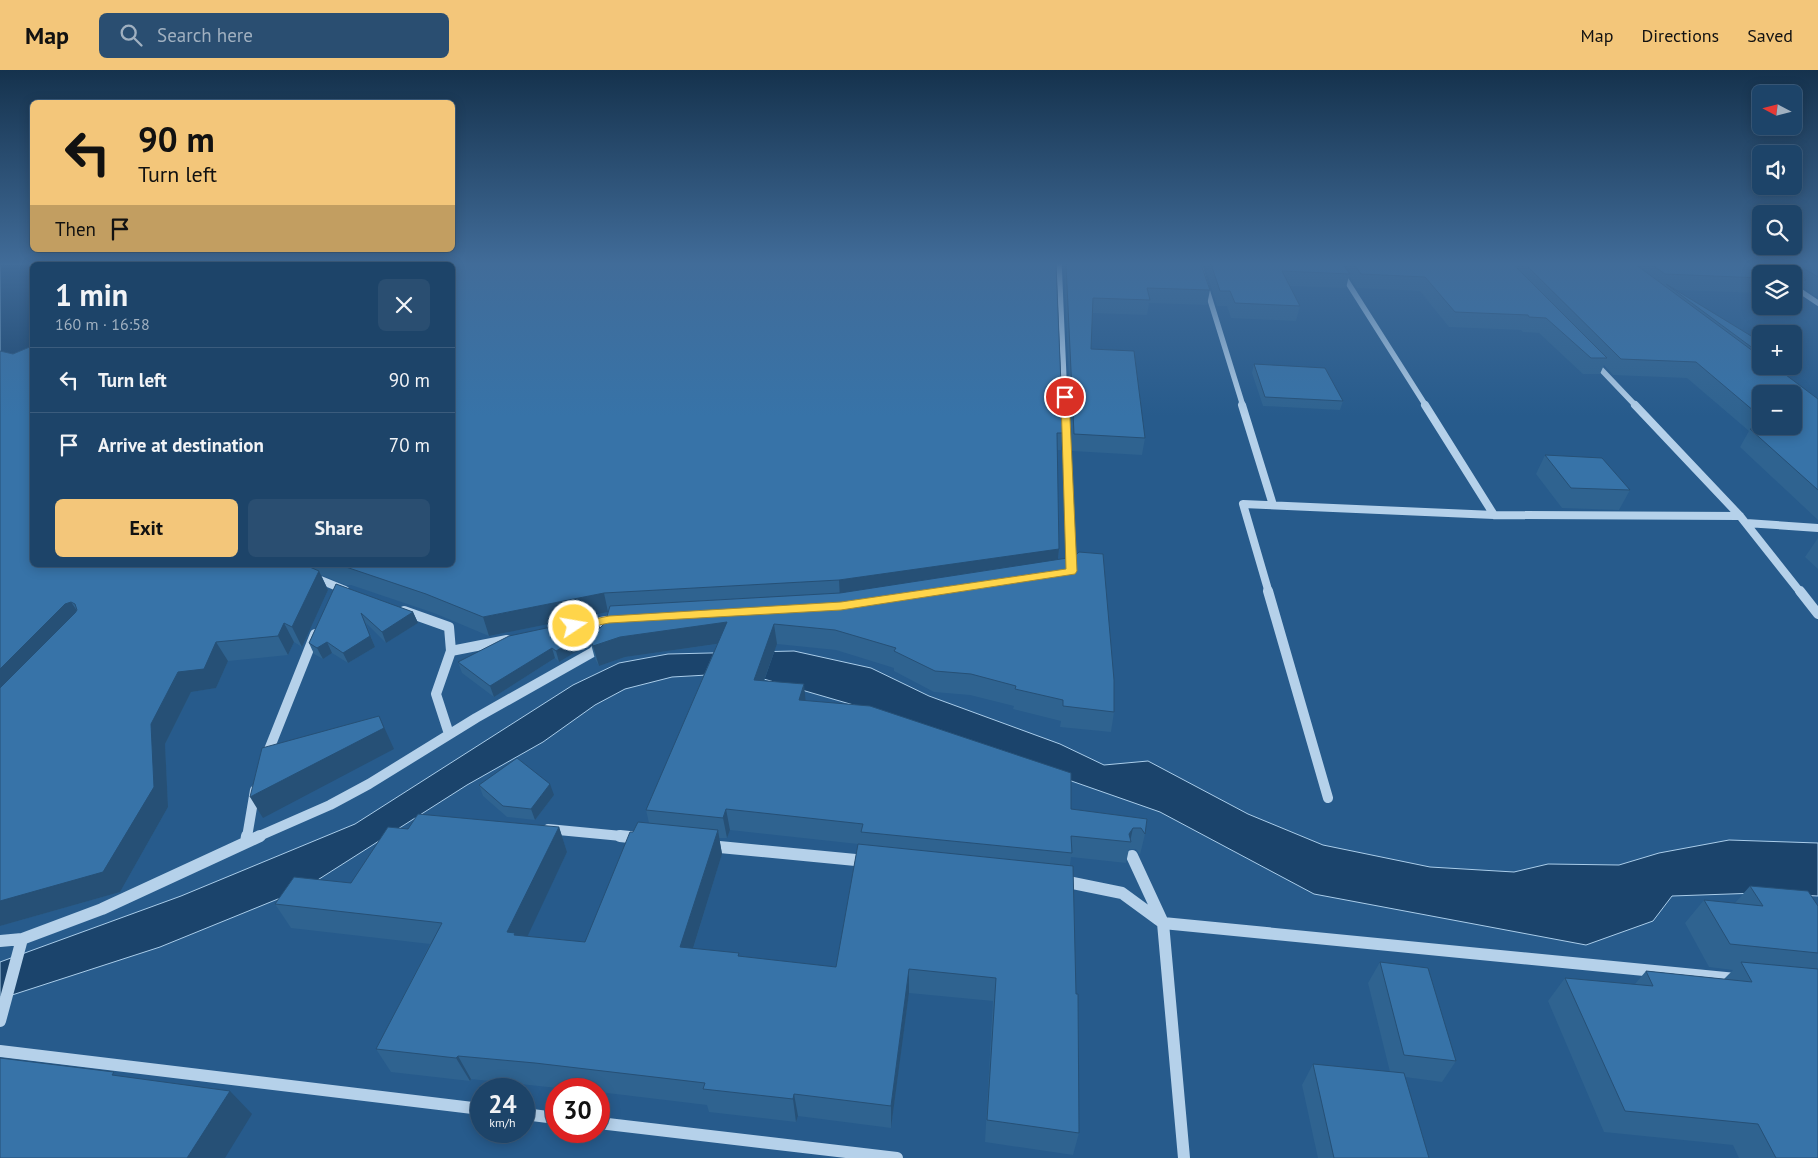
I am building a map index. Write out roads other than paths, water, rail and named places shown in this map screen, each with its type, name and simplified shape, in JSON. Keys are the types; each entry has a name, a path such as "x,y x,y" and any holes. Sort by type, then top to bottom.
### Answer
{"street":[{"path":"1061,315 1071,571 1062,573"},
{"path":"1215,315 1273,505"},
{"path":"1368,315 1494,515"},
{"path":"1590,357 1740,516 1818,614"},
{"path":"1328,798 1243,504 1494,515 1740,516"},
{"path":"1746,523 1818,528"},
{"path":"300,572 335,590 356,594"},
{"path":"393,607 449,626 451,651 436,694 449,734"},
{"path":"0,941 22,942 102,909 330,805 369,784 449,734 593,652 605,639 609,619"},
{"path":"580,625 609,619 624,619"},
{"path":"246,842 259,774 318,628"},
{"path":"451,651 513,639"},
{"path":"535,827 652,840"},
{"path":"698,844 875,862"},
{"path":"1132,856 1163,924 1184,1158"},
{"path":"1050,880 1079,883 1122,893 1163,924 1752,980"},
{"path":"0,1020 22,942"},
{"path":"0,1052 470,1108"},
{"path":"610,1124 897,1158"}],"water":[{"path":"0,315 30,315 30,355 0,368"},
{"path":"794,651 871,668 929,696 1060,744 1104,765 1148,761 1248,814 1323,845 1430,867 1514,872 1548,864 1619,865 1659,853 1729,840 1818,843 1818,896 1758,893 1672,896 1653,921 1586,945 1314,894 1160,812 857,706 743,673 672,677 625,689 595,705 543,742 467,785 305,888 160,947 9,996 0,997 0,962 181,896 355,824 573,685 619,663 668,654"}]}
